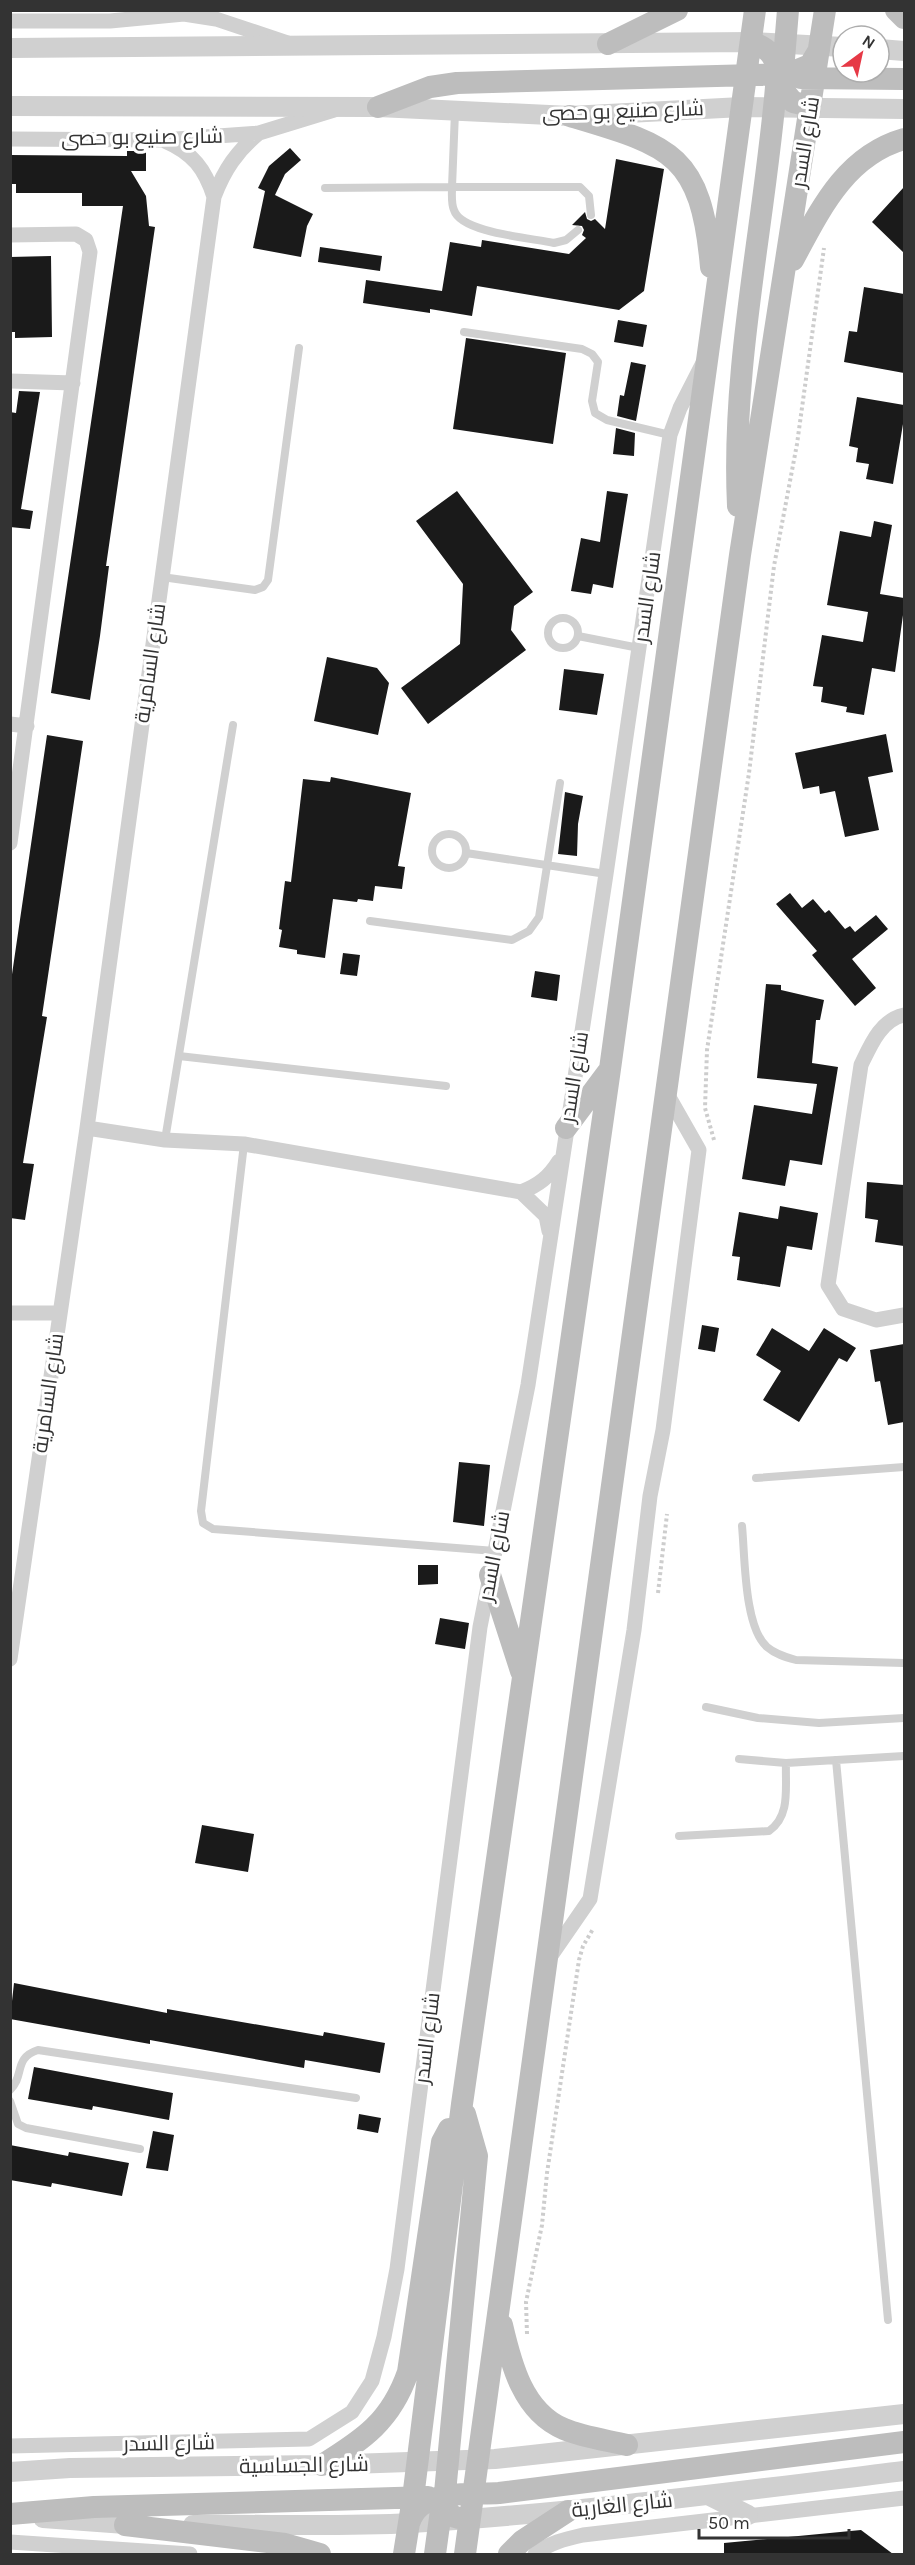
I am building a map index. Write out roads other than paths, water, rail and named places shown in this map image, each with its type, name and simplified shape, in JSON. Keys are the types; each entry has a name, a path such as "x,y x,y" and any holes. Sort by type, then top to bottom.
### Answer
{"main road":[{"path":"608,44 677,10"},
{"name":"شارع السدر","path":"404,2554 410,2523 462,2104 610,1069 755,10"},
{"path":"740,555 736,450 738,391 788,10"},
{"name":"شارع السدر","path":"465,2554 740,555 825,10"},
{"path":"896,10 904,18"},
{"path":"751,42 763,46 771,53 789,99 796,104 810,106"},
{"path":"742,107 747,95 755,86 765,80 800,71 810,65 820,46"},
{"path":"378,107 430,87 457,83 746,75 904,79"},
{"path":"570,116 638,136 671,157 685,171 694,186 705,216 714,307"},
{"path":"785,275 818,213 846,174 854,165 877,150 904,139"},
{"path":"566,1128 610,1069"},
{"path":"490,1575 523,1677"},
{"path":"435,2554 448,2461 477,2156 462,2104"},
{"path":"322,2465 370,2432 386,2417 400,2396 408,2372 442,2142 462,2104"},
{"path":"499,2313 518,2382 537,2410 563,2429 627,2445"},
{"path":"10,2515 94,2507 473,2495 904,2442"},
{"path":"410,2523 420,2505 457,2491 464,2486 478,2460"},
{"path":"417,2462 429,2465 438,2473 443,2484 445,2506 451,2515 469,2519"},
{"path":"509,2554 542,2526 568,2511"},
{"path":"125,2525 285,2544 320,2554"}],"street":[{"path":"12,21 26,10"},
{"path":"96,10 110,21"},
{"path":"12,21 110,21 198,15 299,46"},
{"path":"10,48 751,42 831,46"},
{"name":"شارع صنيع بو حصى","path":"10,106 378,107 570,116 775,106 904,109"},
{"name":"شارع صنيع بو حصى","path":"10,139 162,140 260,134 341,108"},
{"name":"شارع السامرية","path":"10,1659 87,1128 214,197 230,162 242,147 260,134"},
{"name":"شارع السامرية","path":"162,140 181,148 197,160 208,177 214,197"},
{"path":"10,235 76,234 86,240 90,252 10,843"},
{"name":"شارع السدر","path":"10,2446 309,2439 352,2412 372,2381 384,2337 397,2269 479,1639 528,1386 549,1233 606,874 670,435 680,408 706,358"},
{"path":"10,381 73,383"},
{"path":"10,724 27,726"},
{"path":"904,1015 894,1018 874,1038 861,1065 828,1286 843,1309 876,1320 904,1315"},
{"name":"شارع السدر","path":"547,1962 590,1899 634,1630 650,1496 663,1430 699,1150 666,1092"},
{"path":"87,1128 165,1140 244,1144 521,1192 549,1177 561,1158"},
{"path":"521,1192 546,1216 549,1233"},
{"path":"10,1313 60,1313"},
{"path":"417,2462 478,2460 904,2414"},
{"path":"10,2460 19,2472"},
{"name":"شارع الجساسية","path":"19,2472 70,2468 417,2462"},
{"name":"شارع الغارية","path":"410,2523 568,2511 904,2471"},
{"path":"708,2495 748,2515"},
{"path":"535,2554 542,2548 562,2540 583,2535 904,2498"},
{"path":"10,2515 125,2525 410,2523"},
{"path":"10,2542 190,2554"}],"lane":[{"path":"455,111 452,187 454,210 461,221 476,228 554,243 566,240 578,230"},
{"path":"325,188 580,187 589,196 591,215"},
{"path":"464,332 582,349 592,354 598,362 592,401 595,413 606,420 670,435"},
{"path":"162,577 255,590 263,587 267,580 299,348"},
{"path":"578,636 639,648"},
{"path":"165,1140 232,725"},
{"path":"370,921 512,940 529,931 539,917 560,783"},
{"path":"453,834 463,841 466,853 460,863 450,868 434,860 432,849 437,838 453,834"},
{"path":"466,853 606,874"},
{"path":"178,1056 446,1086"},
{"path":"244,1144 201,1511 203,1522 213,1529 495,1551"},
{"path":"756,1478 904,1467"},
{"path":"742,1526 751,1618 756,1634 766,1646 780,1655 796,1660 904,1664"},
{"path":"706,1707 758,1718 819,1723 904,1718"},
{"path":"739,1759 786,1763 904,1756"},
{"path":"836,1760 888,2320"},
{"path":"679,1836 769,1831 779,1824 784,1814 786,1763"},
{"path":"10,2090 16,2085 22,2061 27,2054 38,2050 356,2098"},
{"path":"10,2101 18,2124 26,2128 140,2149"}]}
